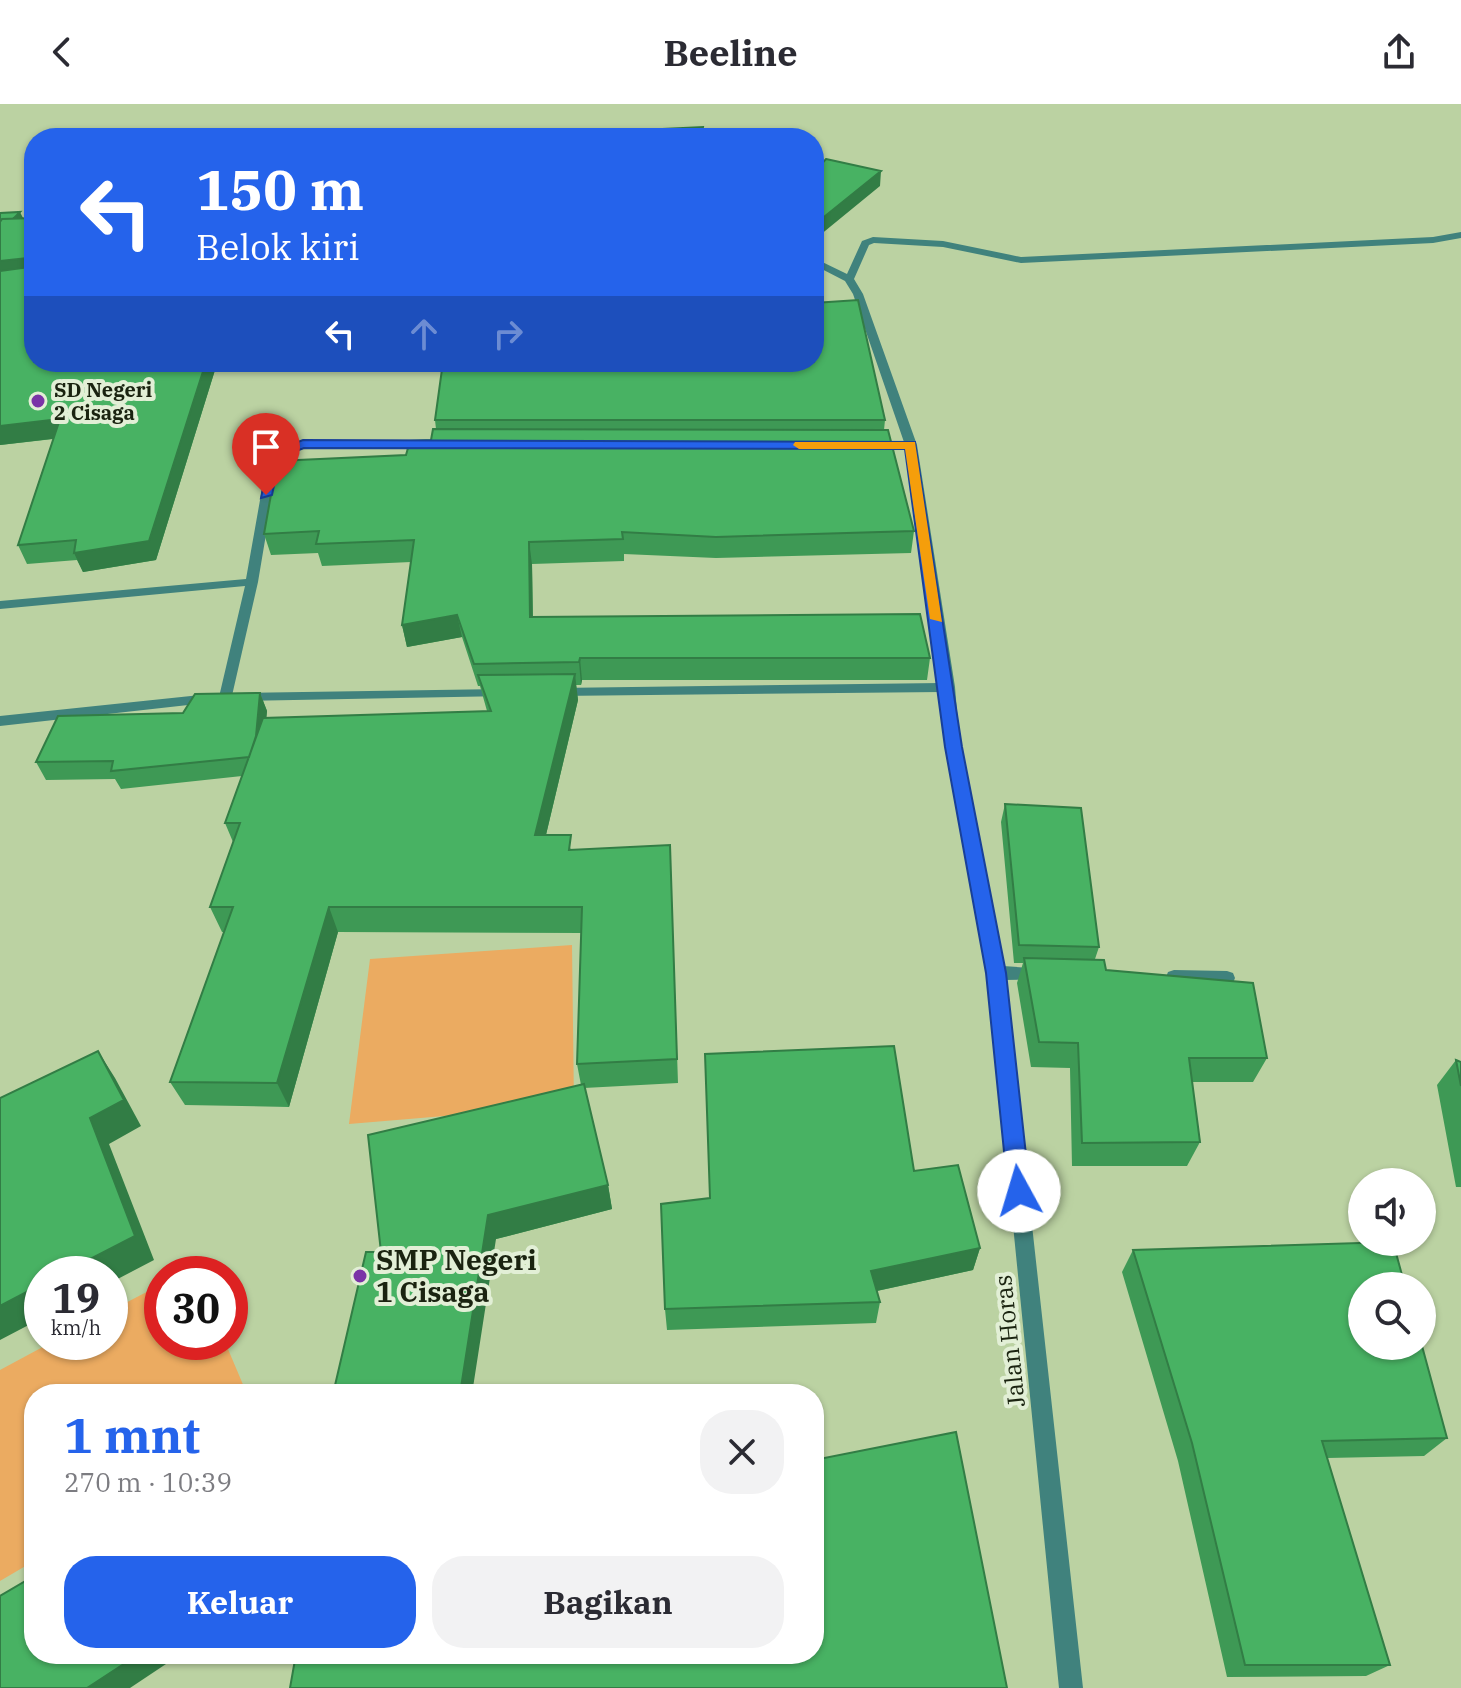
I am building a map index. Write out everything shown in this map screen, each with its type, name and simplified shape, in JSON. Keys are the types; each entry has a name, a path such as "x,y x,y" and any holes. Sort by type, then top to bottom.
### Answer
{"street":[{"path":"824,266 849,279 865,243 873,240 943,244 994,257 1047,260 1433,240 1461,235"},
{"name":"Jalan Horas","path":"849,279 858,294 903,445 948,687 953,747 996,973 1071,1688"},
{"path":"226,697 252,582 274,455 303,444 447,444"},
{"path":"0,605 252,582"},
{"path":"540,693 948,687"},
{"path":"0,721 226,697 524,693"},
{"path":"996,973 1058,975"},
{"path":"1150,977 1227,978"}],"shaded area":[{"path":"572,945 574,1105 349,1124 370,959"},
{"path":"144,1293 144,1360 233,1360 243,1384 24,1384 24,1567 0,1581 0,1370 24,1357 24,1360 128,1360 128,1302"}],"building":[{"path":"826,159 881,171 824,217"},
{"path":"20,212 13,219 2,219 0,222 0,213"},
{"path":"24,218 24,258 0,261 2,219"},
{"path":"24,268 24,372 203,372 149,541 74,553 76,540 18,545 60,419 0,426 0,271"},
{"path":"858,300 885,420 435,420 442,372 824,372 824,302"},
{"path":"433,429 888,430 914,531 716,537 622,532 623,539 529,542 530,617 920,614 930,658 580,658 579,662 474,664 457,615 402,625 414,540 316,544 319,531 264,534 277,461 406,455 410,441 431,440"},
{"path":"575,674 535,835 571,835 569,850 670,845 677,1059 577,1064 582,907 329,907 277,1083 170,1082 233,907 210,907 240,823 225,823 263,718 491,711 478,675"},
{"path":"260,693 256,736 249,757 111,771 113,761 36,762 58,716 183,713 195,694"},
{"path":"1005,804 1081,808 1099,947 1019,945"},
{"path":"1024,958 1104,960 1106,970 1253,983 1267,1058 1189,1058 1200,1142 1082,1143 1078,1043 1039,1042"},
{"path":"894,1046 914,1171 958,1165 980,1248 871,1271 880,1302 665,1309 661,1204 710,1198 705,1054"},
{"path":"98,1051 124,1100 90,1118 135,1236 96,1256 24,1256 24,1293 0,1306 0,1098"},
{"path":"1456,1060 1461,1062 1461,1086"},
{"path":"584,1084 608,1185 488,1215 462,1384 335,1384 366,1252 381,1252 368,1135"},
{"path":"1348,1243 1348,1256 1397,1256 1401,1272 1348,1272 1348,1360 1426,1360 1447,1438 1322,1441 1390,1665 1245,1665 1192,1443 1133,1250"},
{"path":"956,1432 1007,1688 290,1688 294,1664 824,1664 824,1458"},
{"path":"24,1582 24,1664 124,1664 87,1688 0,1688 0,1596"}],"slow traffic":[{"path":"799,445 911,445 937,619"}],"place":[{"name":"SD Negeri 2 Cisaga","path":"38,401"},
{"name":"SMP Negeri 1 Cisaga","path":"360,1276"}],"route":[{"path":"266,495 274,455 285,448 303,444 911,445 948,687 953,747 996,973 1019,1191"}]}
